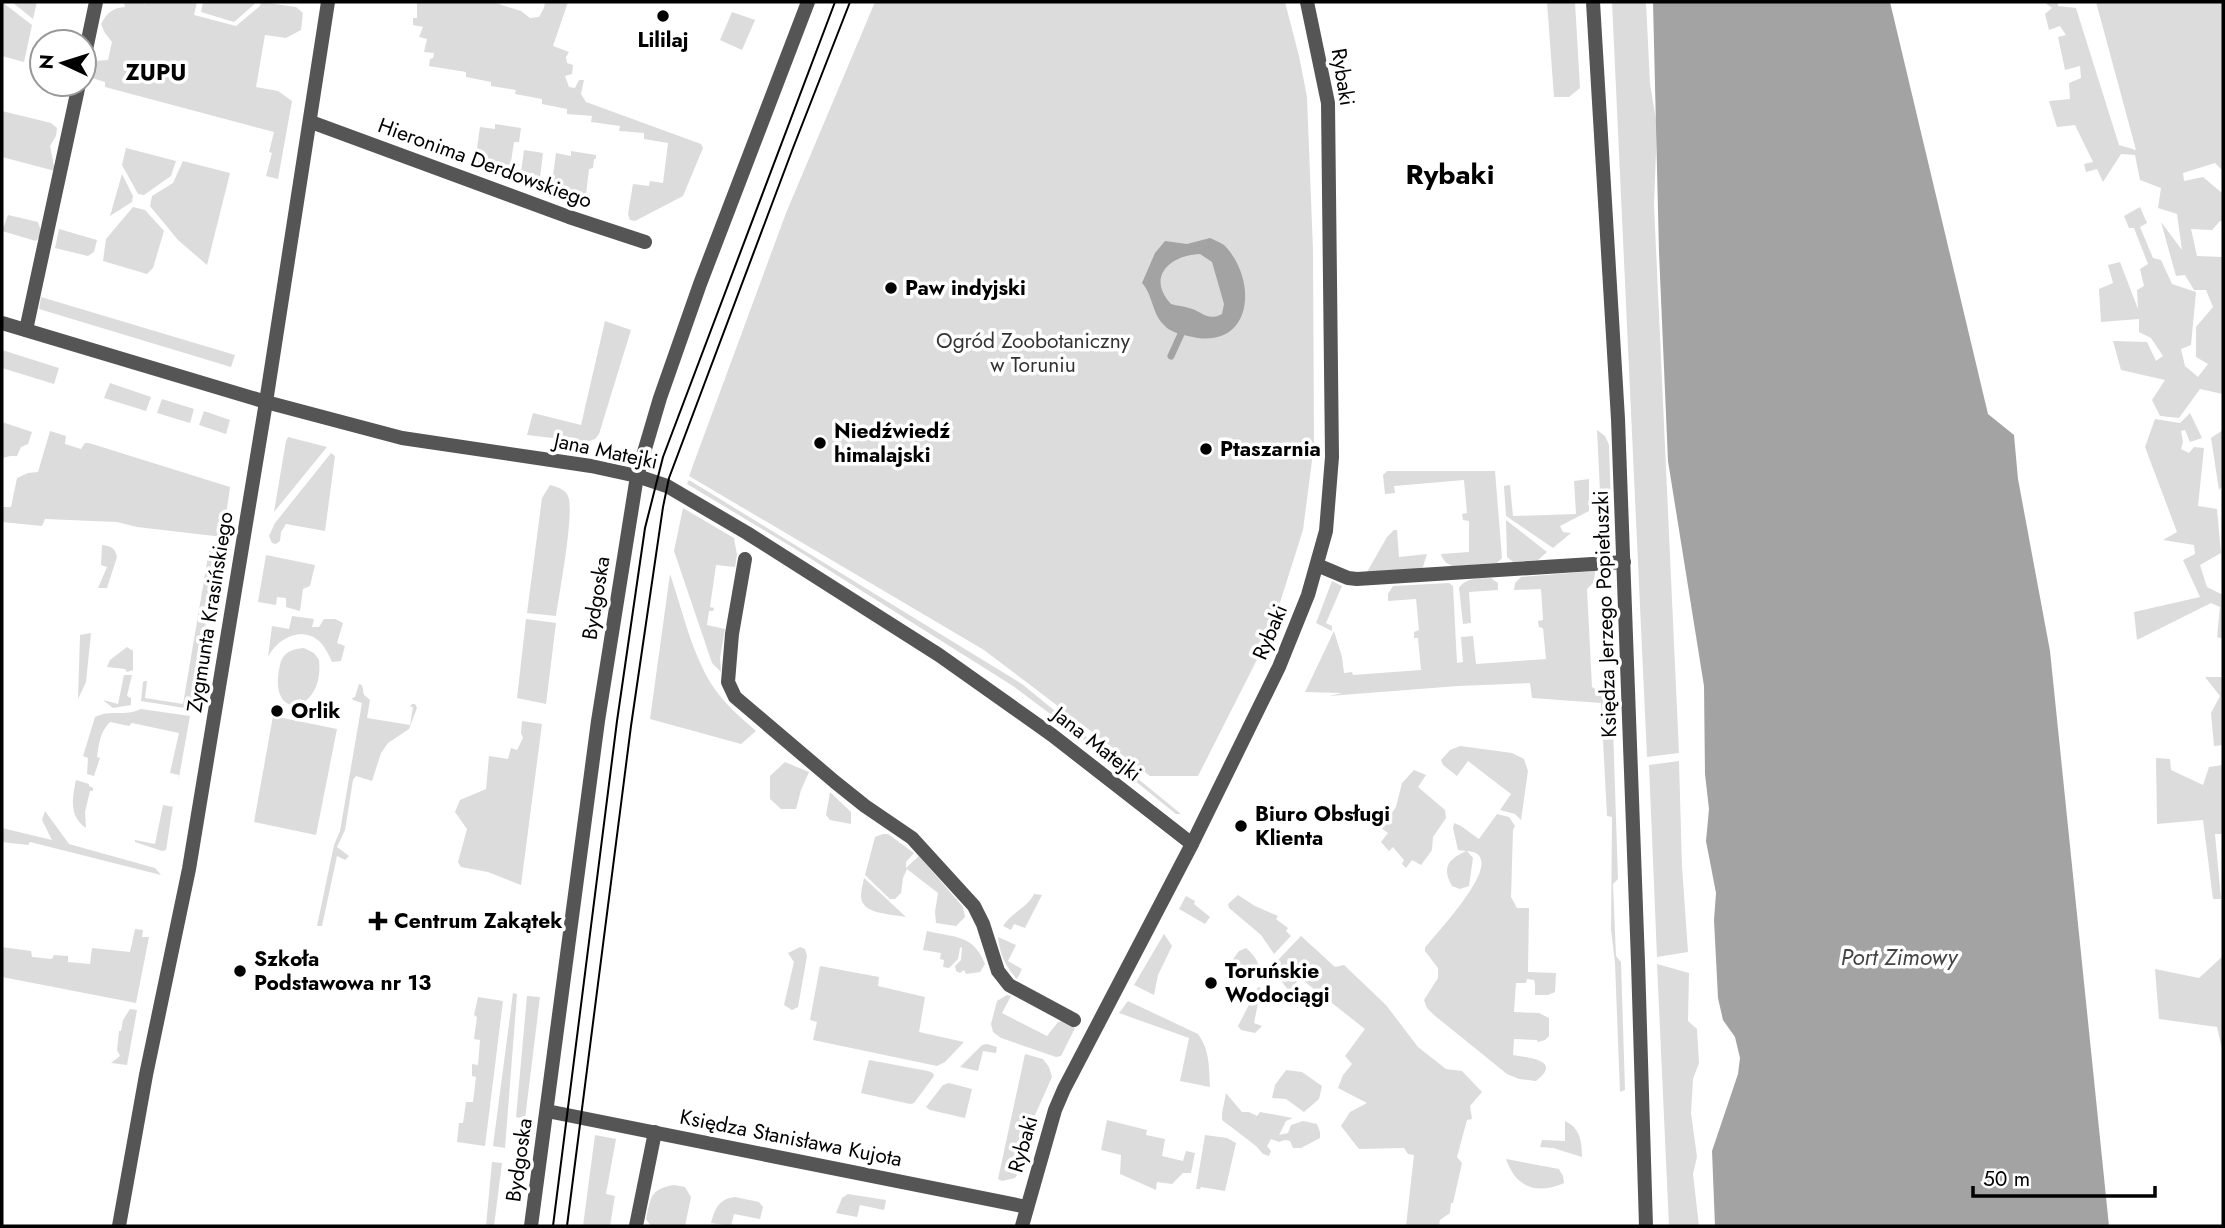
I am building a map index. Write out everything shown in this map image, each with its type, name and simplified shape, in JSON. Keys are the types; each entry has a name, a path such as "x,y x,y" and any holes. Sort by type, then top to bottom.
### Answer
{"street":[{"path":"91,28 96,2"},
{"name":"Zygmunta Krasińskiego","path":"119,1226 146,1075 188,869 266,402 328,2"},
{"name":"Bydgoska","path":"531,1226 598,721 637,476 660,398 696,297 808,2"},
{"name":"Rybaki","path":"1022,1226 1063,1089 1192,844 1284,656 1308,595 1326,531 1332,457 1328,103 1307,2"},
{"name":"Księdza Jerzego Popiełuszki","path":"1593,2 1618,419 1646,1226"},
{"path":"26,330 76,98"},
{"name":"Hieronima Derdowskiego","path":"311,122 569,217 645,242"},
{"name":"Jana Matejki","path":"2,323 266,402 402,438 591,466 667,486 747,533 939,655 1052,735 1192,844"},
{"path":"745,559 732,634 728,682 735,697 835,782 912,838 974,906 983,924 998,971 1009,985 1074,1020"},
{"path":"1317,565 1357,579 1624,562"},
{"name":"Księdza Stanisława Kujota","path":"547,1111 1027,1207"},
{"path":"636,1226 655,1132"}],"green space":[{"path":"2,2 32,25 28,28 24,62 2,56"},
{"path":"12,2 37,2 33,19"},
{"path":"124,2 197,2 194,15 236,26 260,6 261,2 296,7 303,13 301,30 286,38 265,35 256,87 278,91 292,101 278,179 266,176 274,132 105,87 105,82 98,80 98,61 108,60 112,42 101,24 110,12 125,7"},
{"path":"203,2 257,2 234,22 201,12"},
{"path":"417,2 492,2 521,11 530,18 539,17 545,2 568,2 553,46 569,52 566,57 567,63 573,65 572,74 565,76 569,87 575,88 579,80 584,80 581,94 586,102 701,144 703,148 683,196 635,221 630,220 628,214 633,184 649,186 650,181 663,183 668,143 644,139 644,133 619,131 620,126 591,122 592,116 567,114 567,109 542,104 542,99 515,94 516,90 491,86 491,82 466,77 466,72 429,66 434,53 424,52 427,39 419,37 423,27 413,25 413,18 417,18"},
{"name":"Ogród Zoobotaniczny w Toruniu","path":"875,2 1285,2 1307,97 1313,250 1314,445 1303,530 1270,634 1198,776 1150,776 984,650 689,476 786,213"},
{"path":"1547,2 1575,2 1580,88 1569,97 1554,97"},
{"path":"1612,2 1646,2 1650,84 1657,126 1654,205 1679,753 1647,757"},
{"path":"2044,2 2058,2 2058,6 2076,8 2119,145 2136,150 2096,2 2223,2 2223,171 2215,163 2183,173 2184,181 2203,177 2222,193 2223,221 2212,230 2191,229 2197,256 2223,257 2223,394 2200,389 2179,418 2160,416 2152,400 2165,380 2121,370 2113,341 2147,342 2156,361 2163,356 2151,338 2139,332 2139,319 2101,322 2099,289 2113,283 2108,265 2120,262 2138,309 2137,290 2144,286 2140,269 2148,264 2134,228 2129,228 2124,216 2140,207 2147,223 2140,227 2153,258 2161,260 2172,284 2196,292 2191,345 2181,349 2185,366 2198,377 2208,364 2196,357 2196,327 2213,307 2206,290 2194,290 2185,275 2176,276 2161,222 2182,250 2177,214 2158,208 2161,188 2140,180 2135,155 2121,154 2103,182 2097,169 2086,172 2084,164 2093,162 2075,125 2057,127 2049,101 2070,99 2069,83 2081,78 2080,66 2065,70 2058,37 2066,35 2060,26 2049,30 2045,14 2052,8"},
{"path":"732,12 755,20 742,50 720,40"},
{"path":"2,111 51,123 57,128 50,146 55,171 2,157"},
{"path":"495,124 521,128 519,142 514,142 509,175 475,163 480,127 495,129"},
{"path":"126,148 176,161 171,176 144,195 138,194 122,165"},
{"path":"524,150 543,153 539,186 520,180"},
{"path":"571,151 596,155 593,168 589,169 585,203 551,191 556,153 571,156"},
{"path":"183,161 230,173 207,265 178,240 150,206 152,196 173,183"},
{"path":"122,174 133,196 132,202 110,216"},
{"path":"133,207 145,210 164,231 153,268 147,274 103,261 106,239"},
{"path":"8,215 38,222 42,234 36,241 2,231"},
{"path":"59,229 97,240 94,252 88,256 55,248"},
{"path":"41,297 235,355 231,367 39,309"},
{"path":"605,321 631,330 599,434 595,439 586,442 527,435 533,413 581,425"},
{"path":"2,350 59,368 54,384 2,368"},
{"path":"110,383 151,397 146,411 104,398"},
{"path":"162,399 194,409 190,423 157,413"},
{"path":"204,411 230,420 226,434 199,425"},
{"path":"2190,413 2202,438 2190,442 2185,430 2181,431 2181,449 2189,453 2194,447 2204,448 2198,506 2217,509 2221,553 2200,565 2207,587 2223,595 2223,639 2217,637 2220,607 2211,603 2137,640 2134,612 2200,597 2183,560 2195,554 2194,545 2163,540 2177,532 2145,447 2155,419 2180,423"},
{"path":"2,422 32,432 28,444 21,447 17,456 3,458 2,468"},
{"path":"1597,430 1605,436 1609,445 1612,542 1603,553"},
{"path":"2223,430 2223,486 2219,490 2211,438"},
{"path":"50,431 66,436 65,444 81,449 85,443 89,443 230,487 223,537 137,527 117,522 45,519 42,526 2,522 2,507 11,507 17,478 38,472"},
{"path":"288,437 327,447 274,512 286,441"},
{"path":"331,453 335,456 325,531 286,524 280,541 272,543 269,536 275,523"},
{"path":"1387,471 1495,471 1502,558 1497,563 1453,566 1446,562 1441,554 1469,552 1469,521 1463,520 1462,514 1467,513 1464,480 1394,486 1395,493 1385,494 1383,475"},
{"path":"1589,479 1589,511 1560,526 1563,532 1571,533 1553,548 1506,516 1504,486 1510,485 1513,516 1576,514 1574,481"},
{"path":"689,480 1022,684 1181,814 1176,814 1013,686 687,484"},
{"path":"550,485 565,492 570,505 556,616 527,613 542,498"},
{"path":"683,508 734,538 737,555 735,567 716,565 710,607 714,608 709,611 707,625 725,629 720,658 721,672 712,663 674,551"},
{"path":"1506,520 1547,552 1538,560 1513,562 1507,557"},
{"path":"1397,530 1399,557 1427,554 1423,567 1367,572 1387,537"},
{"path":"102,545 112,548 117,557 107,588 98,588 107,567 101,565"},
{"path":"209,551 218,553 191,709 141,701 143,682 147,681 145,698 183,704"},
{"path":"266,555 315,565 310,586 303,589 300,611 286,607 286,598 277,597 276,605 258,602"},
{"path":"1595,571 1594,582 1587,589 1592,687 1612,698 1618,879 1613,884 1616,956 1621,962 1625,1090 1620,1092 1615,963 1611,929 1612,817 1607,816 1601,703 1532,698 1530,683 1329,696 1342,693 1305,692 1334,631 1344,673 1352,672 1353,675 1421,670 1418,638 1414,638 1414,632 1419,630 1416,599 1388,601 1388,594 1393,586 1449,583 1453,586 1457,663 1463,662 1461,637 1473,636 1476,664 1546,659 1543,628 1539,627 1538,621 1543,620 1541,589 1514,590 1515,583 1521,577"},
{"path":"670,574 706,675 723,700 756,731 741,744 650,719"},
{"path":"1491,578 1498,583 1498,590 1469,592 1471,623 1463,624 1459,588 1469,580"},
{"path":"1332,581 1342,586 1326,623 1332,626 1332,631 1316,623"},
{"path":"292,616 314,619 312,627 319,627 324,619 335,619 343,623 337,643 345,646 341,661 332,662 320,642 306,635 291,636 284,640 268,657 272,626 289,629"},
{"path":"526,619 556,623 546,704 517,698"},
{"path":"91,633 86,682 78,699 80,635"},
{"path":"127,647 133,651 133,670 127,672 125,669 107,667 110,660"},
{"path":"304,648 314,653 319,660 318,678 306,701 296,705 288,704 281,697 278,684 280,665 289,652"},
{"path":"124,675 132,675 127,696 131,698 131,705 113,708 103,700 118,704"},
{"path":"2205,677 2223,677 2223,745 2214,746 2211,713 2220,696"},
{"path":"359,684 362,685 364,695 370,700 367,718 410,725 413,707 410,707 415,704 417,708 409,729 388,743 381,753 372,781 356,776 353,780 345,830 337,847 349,856 345,860 337,856 322,926 317,926 334,845 340,831 362,703 352,698 355,697"},
{"path":"141,709 190,716 178,783 179,775 170,773 179,733 132,723 129,726 110,722 100,738 97,757 100,758 94,776 87,774 88,758 83,756 95,717"},
{"path":"273,716 337,729 316,835 254,822"},
{"path":"522,721 542,724 521,885 488,872 461,867 458,862 467,829 455,812 460,800 486,789 489,756 508,759 511,748 517,750 523,738"},
{"path":"1460,746 1512,753 1524,759 1528,771 1521,820 1515,814 1500,810 1511,794 1468,761 1457,776 1443,765 1441,760 1450,750"},
{"path":"2156,758 2170,759 2171,770 2203,785 2209,767 2223,765 2223,834 2215,834 2221,899 2213,899 2203,820 2157,824"},
{"path":"1679,761 1688,952 1657,957 1649,765"},
{"path":"785,762 809,772 796,809 781,809 770,799 770,776"},
{"path":"1414,770 1426,775 1418,787 1445,810 1446,818 1433,837 1432,850 1421,865 1412,860 1406,868 1402,864 1404,860 1393,847 1389,851 1381,842 1388,833 1381,828 1396,807 1402,783"},
{"path":"76,780 93,788 85,812 86,828 74,813"},
{"path":"830,792 851,812 851,824 830,820 826,815"},
{"path":"163,805 173,807 166,850 135,842 155,844"},
{"path":"45,811 69,844 155,868 161,875 30,842 28,845 2,842 2,828 52,840 42,820"},
{"path":"1497,814 1509,817 1515,826 1511,897 1517,908 1529,908 1528,972 1556,973 1555,992 1548,995 1535,995 1534,980 1527,979 1526,983 1516,983 1514,1012 1539,1013 1549,1018 1549,1036 1545,1040 1538,1042 1514,1039 1513,1055 1545,1064 1543,1074 1536,1081 1507,1074 1434,1015 1424,1000 1438,978 1438,968 1425,948 1467,895 1477,879 1481,865 1479,855 1467,851 1473,858 1469,886 1460,889 1452,886 1447,874 1448,864 1466,851 1458,850 1454,823 1479,839"},
{"path":"888,834 914,853 906,862 906,868 919,856 963,907 965,917 956,926 936,923 938,893 907,869 901,893 895,899 890,899 865,875 875,837"},
{"path":"864,878 906,917 866,907 861,896"},
{"path":"1034,894 1042,895 1025,928 1014,924 1011,930 1003,926 1028,903"},
{"path":"1238,895 1278,916 1276,919 1288,928 1286,931 1291,936 1274,954 1261,935 1229,908 1228,904"},
{"path":"1186,896 1195,901 1194,904 1210,917 1205,924 1179,909"},
{"path":"135,929 143,930 142,937 149,937 136,1003 2,977 2,947 31,951 32,957 52,959 54,955 68,956 68,962 90,964 92,948 130,952"},
{"path":"927,931 969,942 985,964 980,972 966,974 964,970 960,973 956,971 955,966 961,960 962,947 958,959 949,968 943,967 941,953 923,950"},
{"path":"1164,934 1172,946 1158,975 1154,995 1134,985"},
{"path":"1301,936 1335,967 1344,965 1386,1005 1418,1047 1446,1069 1462,1071 1482,1092 1470,1106 1472,1119 1467,1120 1457,1157 1462,1163 1453,1203 1450,1213 1440,1220 1439,1226 1406,1226 1414,1155 1408,1154 1404,1148 1359,1149 1341,1126 1350,1112 1367,1103 1338,1088 1343,1075 1352,1064 1345,1056 1365,1029 1300,978 1289,991 1282,982 1277,961"},
{"path":"998,937 1016,945 1008,961 1022,969 1017,979 1004,960"},
{"path":"800,947 805,949 807,956 798,1007 792,1010 784,1005 794,962 788,953"},
{"path":"1246,948 1256,958 1259,972 1249,974 1234,968 1231,962 1239,951"},
{"path":"2223,956 2223,1053 2217,1027 2159,1019 2155,969 2199,978"},
{"path":"1657,964 1689,973 1688,1021 1697,1029 1699,1063 1693,1079 1691,1113 1697,1157 1693,1174 1699,1226 1669,1226"},
{"path":"820,966 879,977 878,986 925,997 919,1032 964,1042 945,1062 937,1066 813,1040 817,1022 810,1020"},
{"path":"1258,987 1261,988 1254,1023 1262,1026 1255,1033 1241,1030 1238,1026"},
{"path":"513,993 517,994 505,1148 493,1146"},
{"path":"1007,995 1011,996 1002,1013 1047,1036 1058,1022 1063,1021 1075,1028 1061,1056 1056,1057 1001,1038 993,1032 991,1024 997,1001"},
{"path":"527,996 540,997 525,1119 516,1117"},
{"path":"478,997 503,1001 485,1146 457,1142 459,1123 463,1123 466,1102 473,1102 476,1077 472,1076 472,1064 478,1065 480,1040 474,1039 477,1017 474,1015"},
{"path":"1128,1001 1198,1034 1207,1053 1210,1087 1180,1081 1189,1038 1119,1013"},
{"path":"130,1009 137,1010 127,1065 111,1063 120,1056 117,1050 119,1031"},
{"path":"982,1045 997,1047 996,1053 983,1051 978,1071 960,1067"},
{"path":"1025,1054 1043,1059 1052,1077 1031,1124 1019,1172 1015,1178 1002,1181 998,1179"},
{"path":"869,1060 928,1071 934,1076 914,1103 910,1104 861,1093"},
{"path":"1286,1070 1302,1072 1322,1086 1319,1099 1304,1112 1286,1099 1272,1098 1275,1085"},
{"path":"949,1083 972,1089 965,1118 926,1107 943,1085"},
{"path":"1226,1093 1242,1112 1257,1116 1260,1112 1293,1118 1286,1121 1279,1135 1288,1133 1291,1125 1303,1121 1317,1124 1320,1138 1301,1148 1293,1148 1290,1141 1279,1142 1271,1139 1267,1146 1271,1151 1269,1156 1263,1154 1222,1120"},
{"path":"1107,1120 1147,1130 1146,1135 1165,1139 1162,1156 1183,1161 1186,1151 1195,1153 1191,1173 1183,1173 1172,1184 1157,1182 1156,1190 1120,1174 1121,1155 1101,1150"},
{"path":"1565,1121 1574,1127 1579,1136 1582,1157 1540,1147 1542,1140 1565,1141"},
{"path":"595,1135 616,1139 606,1194 615,1196 610,1226 583,1226"},
{"path":"1205,1135 1227,1138 1236,1143 1225,1191 1201,1187 1196,1189"},
{"path":"1506,1159 1559,1169 1564,1183 1545,1188 1529,1186 1515,1177"},
{"path":"492,1162 502,1163 494,1226 486,1226"},
{"path":"674,1185 685,1187 691,1197 685,1226 651,1226 646,1219 653,1195 660,1189"},
{"path":"848,1194 886,1200 884,1210 860,1205 857,1217 836,1213 842,1198"},
{"path":"735,1197 759,1202 763,1207 760,1219 734,1214 731,1226 711,1223 718,1205"}],"water":[{"name":"Port Zimowy","path":"1653,2 1890,2 1988,414 2014,435 2018,479 2050,651 2109,1226 1715,1226 1712,1151 1738,1074 1740,1058 1735,1037 1723,1020 1718,998 1714,920 1716,893 1706,841 1709,809 1705,774 1704,686 1668,461 1659,252"},
{"path":"1210,238 1224,245 1242,276 1244,310 1237,324 1226,334 1210,338 1188,336 1169,329 1160,321 1142,283 1155,253 1165,241 1187,244","holes":["1200,254 1212,262 1224,304 1222,314 1212,317 1194,309 1171,304 1161,285 1165,269 1179,258 1189,255"]}],"waterway":[{"path":"1171,356 1181,334"}],"tram line":[{"path":"553,1226 617,721 645,528 663,457 835,2"},
{"path":"567,1226 631,726 669,478 850,2"}],"place":[{"name":"Lililaj","path":"663,16"},
{"name":"Paw indyjski","path":"891,288"},
{"name":"Niedźwiedź himalajski","path":"820,443"},
{"name":"Ptaszarnia","path":"1206,449"},
{"name":"Orlik","path":"277,711"},
{"name":"Biuro Obsługi Klienta","path":"1241,826"},
{"name":"Centrum Zakątek","path":"378,921"},
{"name":"Szkoła Podstawowa nr 13","path":"240,971"},
{"name":"Toruńskie Wodociągi","path":"1211,983"}],"district":[{"name":"ZUPU","path":"156,72"},
{"name":"Rybaki","path":"1450,174"}]}
